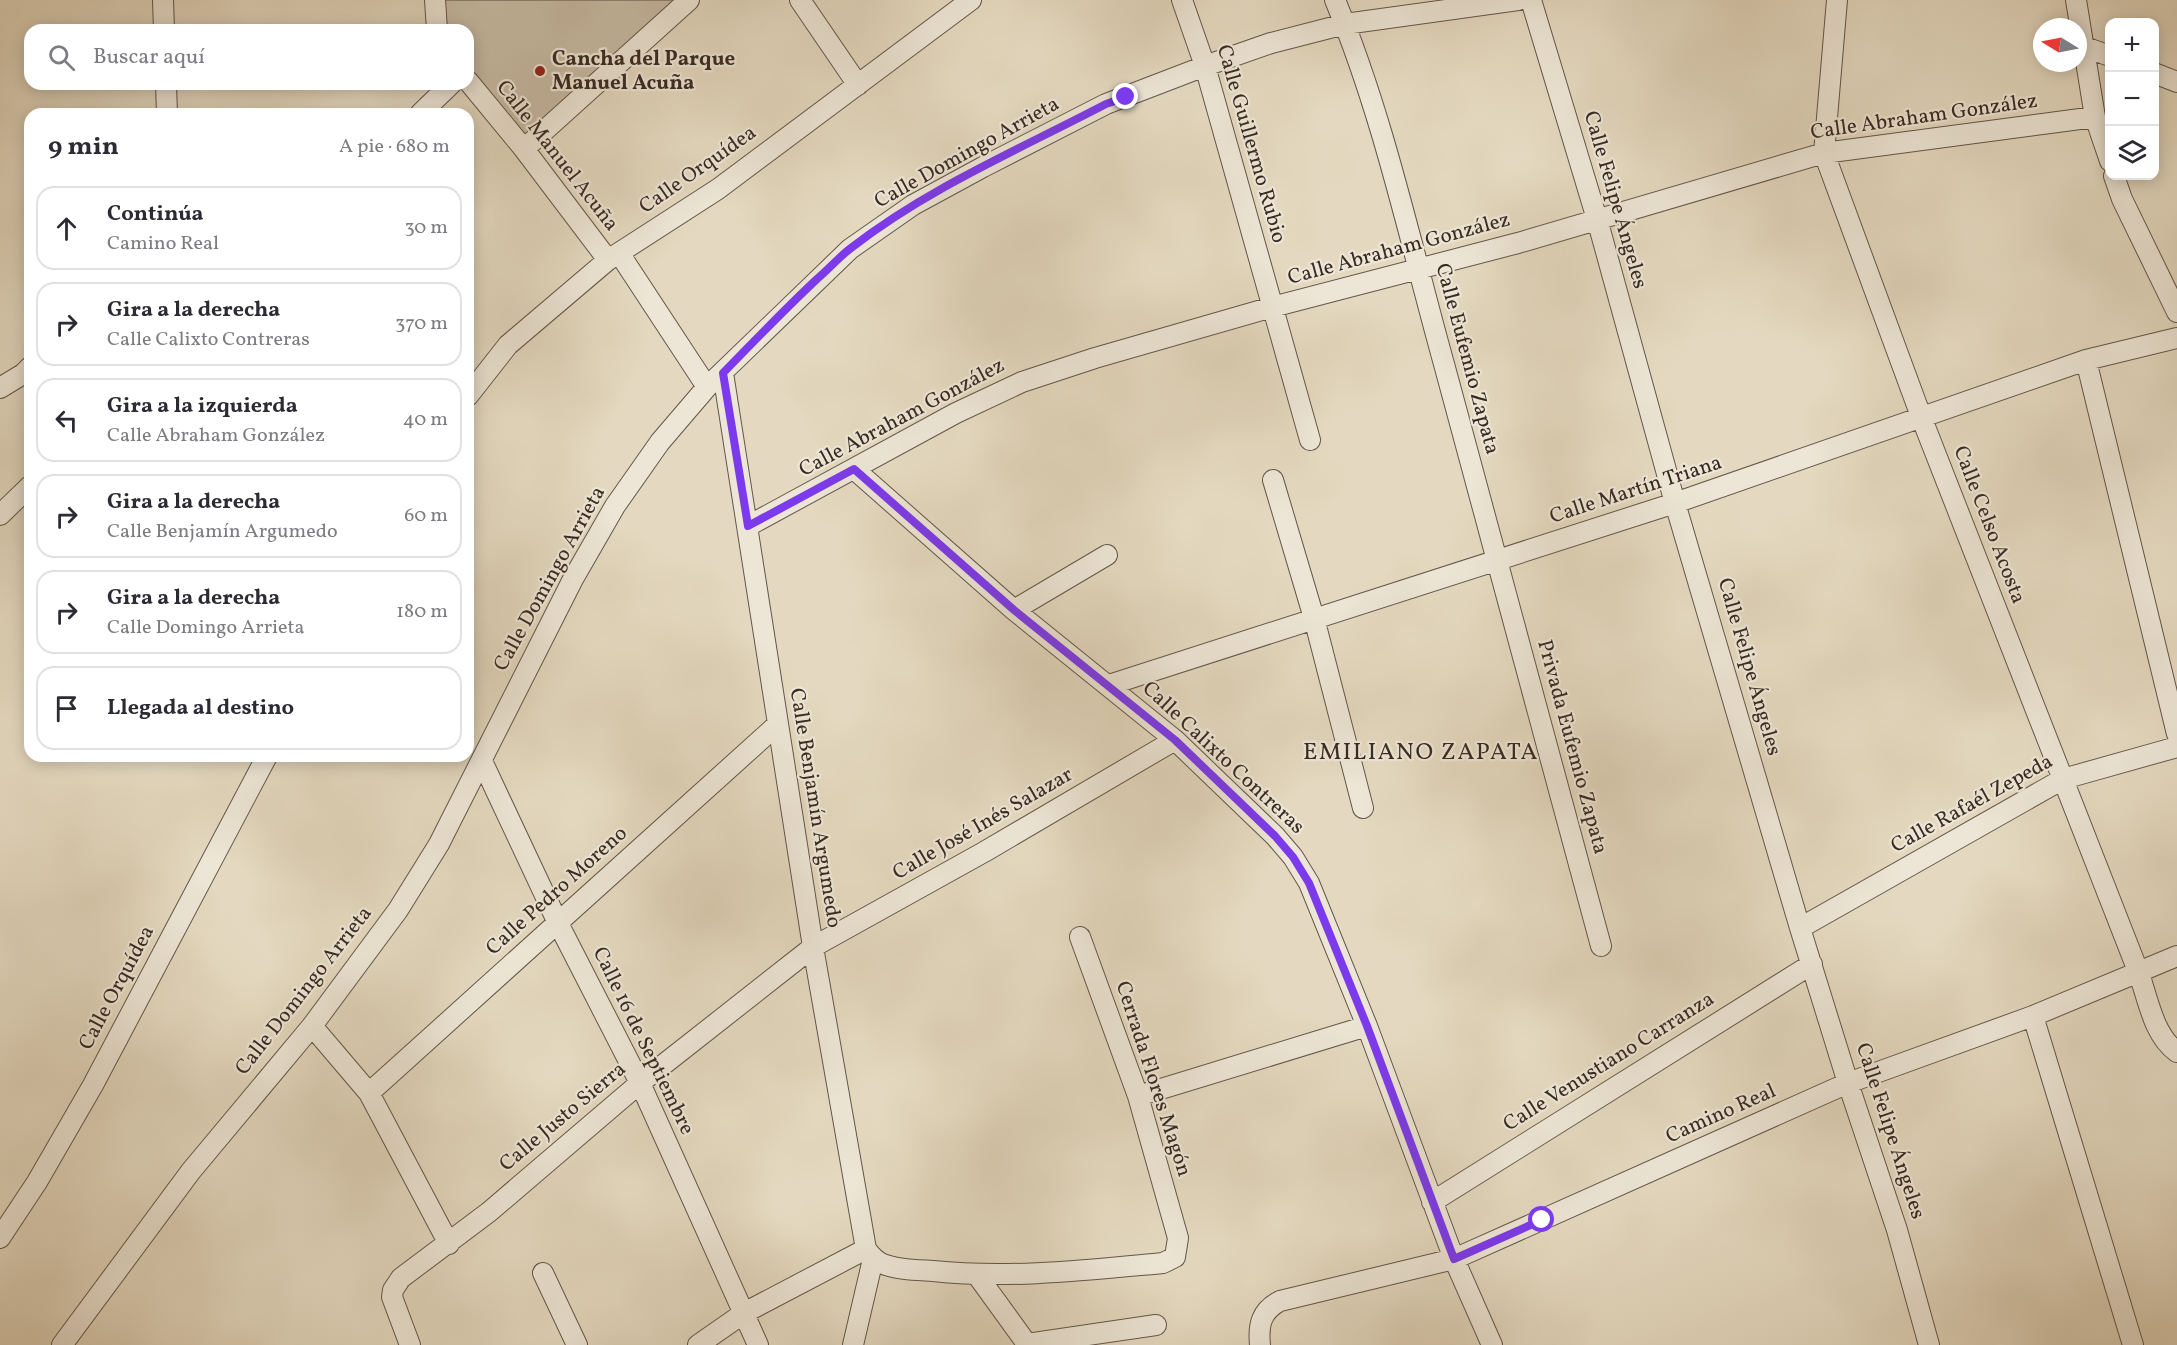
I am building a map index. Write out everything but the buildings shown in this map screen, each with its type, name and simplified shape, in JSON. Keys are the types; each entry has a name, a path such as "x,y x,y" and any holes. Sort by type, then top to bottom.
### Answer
{"street":[{"path":"162,0 164,24"},
{"path":"435,0 437,24"},
{"path":"524,149 689,0"},
{"path":"800,0 858,85"},
{"name":"Calle Orquídea","path":"474,388 508,345 617,258 718,189 970,0"},
{"name":"Calle Guillermo Rubio","path":"1182,0 1205,66 1310,440"},
{"name":"Calle Eufemio Zapata","path":"1335,0 1369,88 1385,140 1497,560"},
{"name":"Calle Domingo Arrieta","path":"62,1345 191,1171 312,1026 398,910 439,844 573,579 615,506 660,442 707,387 850,249 913,205 983,167 1106,104 1205,66 1271,44 1345,24 1518,0"},
{"name":"Calle Felipe Ángeles","path":"1531,0 1597,219 1675,503 1800,928 1897,1230 1929,1345"},
{"name":"Calle Celso Acosta","path":"1837,0 1824,153 1922,419 2161,1035 2177,1052"},
{"path":"2076,0 2078,18"},
{"path":"2087,48 2105,55"},
{"path":"2087,72 2095,117 2105,148"},
{"path":"2159,75 2177,82"},
{"name":"Calle Manuel Acuña","path":"474,88 644,290 707,387"},
{"path":"166,90 167,108"},
{"path":"426,108 445,90"},
{"name":"Calle Abraham González","path":"748,526 956,413 1022,382 1095,358 1272,307 1418,270 1824,153 2095,117"},
{"path":"2115,180 2177,312"},
{"name":"Calle Martín Triana","path":"1109,685 1675,503 1922,419 2086,360 2177,338"},
{"path":"2086,360 2177,734"},
{"path":"0,388 24,373"},
{"name":"Calle Benjamín Argumedo","path":"723,373 813,947 869,1254"},
{"name":"Calle Calixto Contreras","path":"854,469 1014,610 1175,740 1275,836 1293,857 1309,883 1367,1026 1454,1259 1492,1345"},
{"path":"1273,480 1314,618 1364,808"},
{"path":"0,515 24,492"},
{"path":"1014,610 1107,555"},
{"name":"Privada Eufemio Zapata","path":"1497,560 1601,946"},
{"name":"Calle Pedro Moreno","path":"369,1093 777,725"},
{"name":"Calle José Inés Salazar","path":"813,947 984,852 1175,740"},
{"name":"Calle Rafaél Zepeda","path":"1800,928 2063,779 2177,747"},
{"name":"Calle 16 de Septiembre","path":"482,761 558,924 640,1083 758,1345"},
{"name":"Calle Orquídea","path":"0,1238 37,1182 93,1085 264,762"},
{"name":"Cerrada Flores Magón","path":"977,1275 1058,1272 1163,1263 1175,1257 1178,1238 1138,1096 1080,937"},
{"name":"Calle Justo Sierra","path":"410,1345 392,1297 393,1290 401,1278 449,1244 640,1083 813,947"},
{"name":"Camino Real","path":"1260,1345 1258,1330 1262,1316 1269,1306 1280,1301 1454,1259 1848,1083 2033,1016 2177,956"},
{"name":"Calle Venustiano Carranza","path":"1432,1202 1812,964"},
{"path":"2033,1016 2133,1345"},
{"path":"312,1026 369,1093 449,1244"},
{"path":"1138,1096 1367,1026"},
{"path":"869,1254 882,1264 897,1268 977,1275 1025,1345 1156,1325"},
{"path":"698,1345 744,1313 869,1254"},
{"path":"853,1345 869,1254"},
{"path":"543,1273 577,1345"}],"shaded area":[{"path":"442,0 680,0 525,141 474,79 474,24 444,24"}],"place":[{"name":"Cancha del Parque Manuel Acuña","path":"540,71"}],"district":[{"name":"EMILIANO ZAPATA","path":"1421,753"}],"route":[{"path":"1126,97 1106,104 913,205 850,249 723,373 748,526 854,469 1014,610 1175,740 1275,836 1293,857 1309,883 1367,1026 1454,1259 1542,1220"}]}
